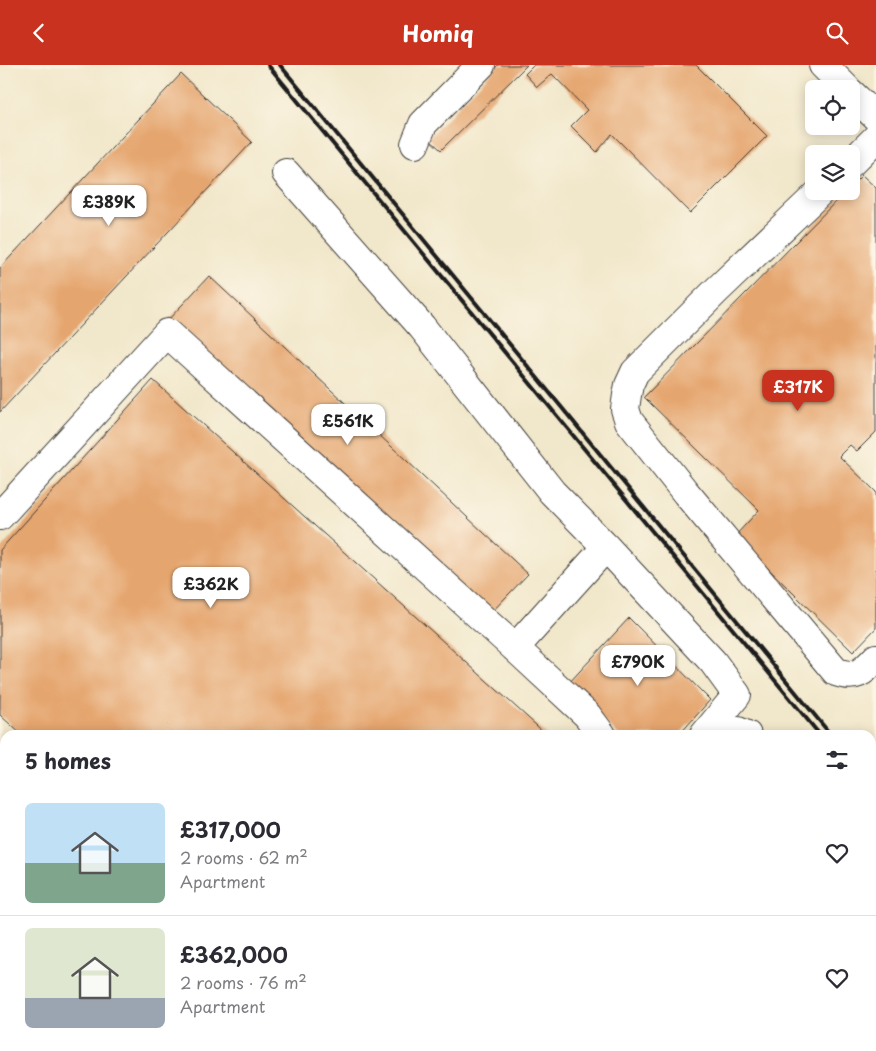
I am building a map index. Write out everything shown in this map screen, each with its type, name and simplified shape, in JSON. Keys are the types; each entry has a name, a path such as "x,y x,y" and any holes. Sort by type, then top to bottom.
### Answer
{"street":[{"path":"415,144 423,124 481,65"},
{"path":"823,65 838,80"},
{"path":"860,102 876,117"},
{"path":"286,173 422,327 552,492 606,547 713,663 737,695 708,730"},
{"path":"812,200 717,290 635,372 629,385 625,409 629,421 668,471 836,672 853,676 865,669 876,658"},
{"path":"0,516 168,333 515,648 587,715 598,730"},
{"path":"515,648 606,547"}],"building":[{"path":"498,65 527,65 441,150 428,138"},
{"path":"534,65 696,65 767,136 690,213 612,134 597,152 571,126 587,110 552,74 537,87 525,74"},
{"path":"181,74 252,142 0,412 0,268"},
{"path":"862,175 876,188 876,432 857,451 850,445 839,456 876,492 876,628 853,652 735,536 759,510 644,397 837,200 860,200 860,177"},
{"path":"209,276 528,574 487,617 168,320"},
{"path":"153,380 541,730 16,730 0,715 0,550"},
{"path":"629,618 710,700 683,730 614,730 567,685"}],"railway":[{"path":"268,65 816,730"},
{"path":"280,65 827,730"}]}
